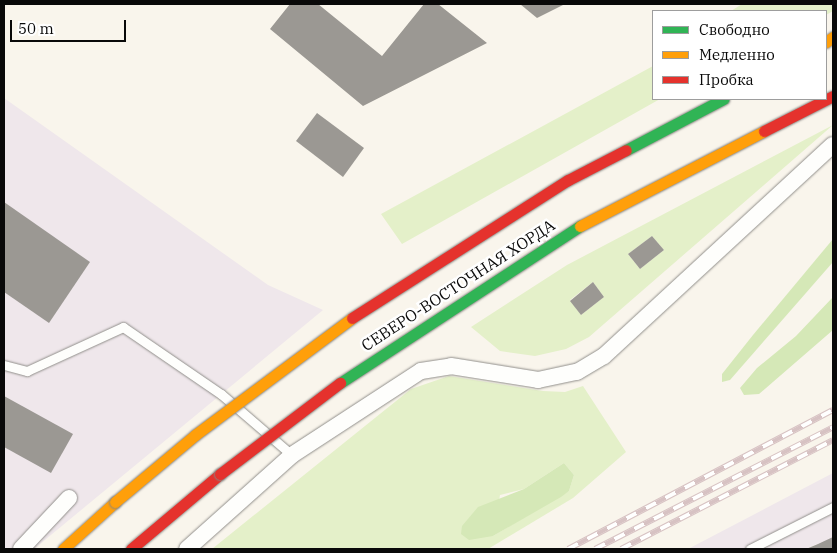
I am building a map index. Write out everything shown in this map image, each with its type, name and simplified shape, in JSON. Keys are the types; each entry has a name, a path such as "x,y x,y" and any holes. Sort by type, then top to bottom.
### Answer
{"street":[{"name":"СЕВЕРО-ВОСТОЧНАЯ ХОРДА","path":"63,549 194,435 378,298 568,180 721,100"},
{"name":"СЕВЕРО-ВОСТОЧНАЯ ХОРДА","path":"131,549 310,403 490,280 700,161 825,100"},
{"path":"188,549 292,455 421,371 451,366 538,380 577,372 604,356 833,145"},
{"path":"20,549 69,498"},
{"path":"188,549 239,513"}],"lane":[{"path":"4,365 27,371 124,327 221,394 292,455"},
{"path":"750,549 833,507"}],"shaded area":[{"path":"4,98 268,285 323,310 34,549 4,549"},
{"path":"833,473 833,549 820,549 817,544 806,549 688,549"}],"green space":[{"path":"742,4 833,4 833,11 827,14 827,10 733,10"},
{"path":"652,67 652,100 658,100 402,244 381,214"},
{"path":"833,125 589,337 566,349 535,356 500,351 471,327 567,265","holes":["652,236 664,250 640,269 628,254","593,282 604,297 581,315 570,300"]},
{"path":"833,239 833,262 730,380 722,382 722,374"},
{"path":"833,297 833,330 759,394 744,395 740,388 757,368 796,336"},
{"path":"449,376 543,391 565,392 583,386 626,452 573,498 488,549 212,549 411,389","holes":["564,463 574,475 569,491 493,536 500,495 524,489"]},
{"path":"564,463 574,475 569,491 561,497 493,536 469,540 461,534 462,526 478,507 524,489"}],"building":[{"path":"290,4 318,4 382,56 424,4 438,4 487,43 363,106 270,29"},
{"path":"520,4 565,4 537,18"},
{"path":"317,113 364,148 343,177 296,141"},
{"path":"4,202 90,262 49,323 4,292"},
{"path":"652,236 664,250 640,269 628,254"},
{"path":"593,282 604,297 581,315 570,301"},
{"path":"4,396 73,434 51,473 4,447"},
{"path":"833,537 833,549 806,549 818,544"}],"railway":[{"path":"568,549 833,410"},
{"path":"595,549 833,427"},
{"path":"621,549 833,440"}],"traffic: slow":[{"path":"827,41 833,37"},
{"path":"580,226 764,131"},
{"path":"115,502 195,435 352,318"},
{"path":"63,549 115,502"}],"traffic: jam":[{"path":"827,99 833,96"},
{"path":"764,131 825,100"},
{"path":"352,318 568,180 626,150"},
{"path":"220,474 340,383"},
{"path":"131,549 220,474"}],"traffic: fast":[{"path":"626,150 721,100"},
{"path":"340,383 580,226"}]}
